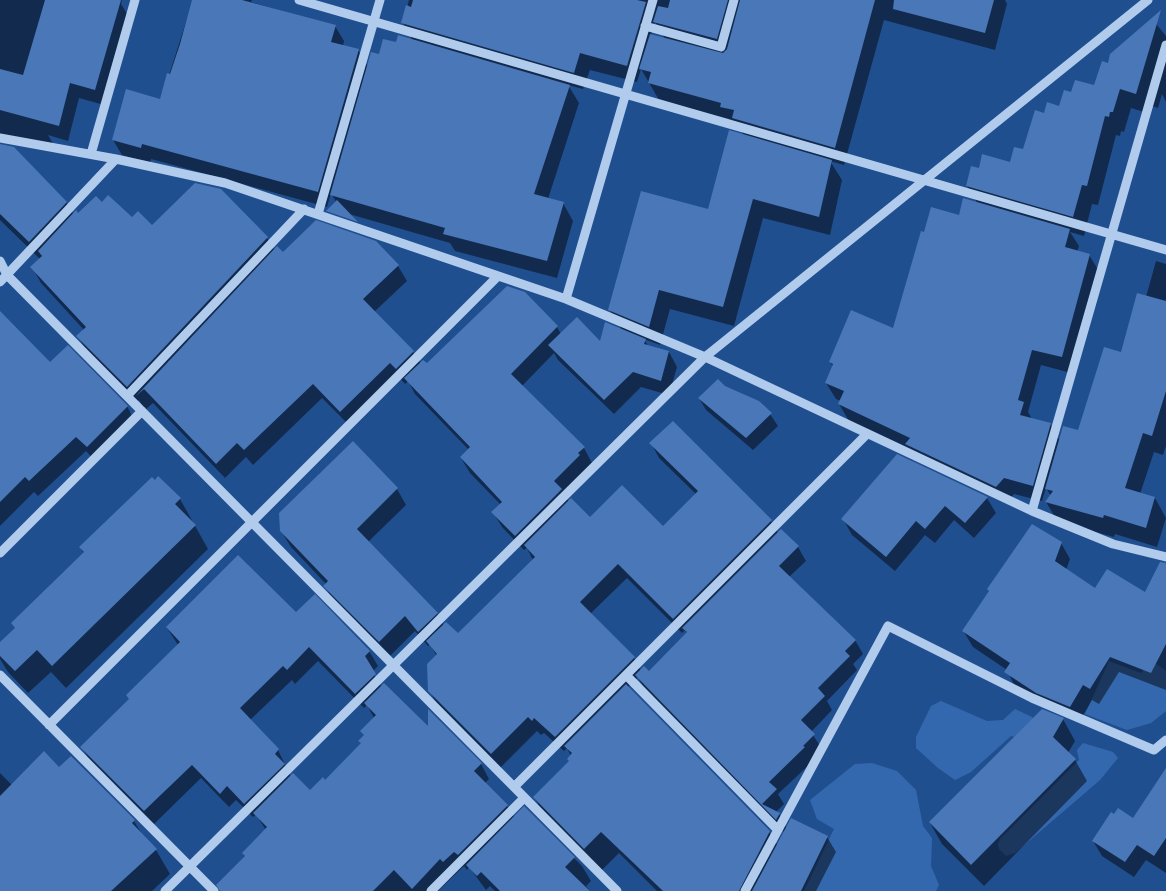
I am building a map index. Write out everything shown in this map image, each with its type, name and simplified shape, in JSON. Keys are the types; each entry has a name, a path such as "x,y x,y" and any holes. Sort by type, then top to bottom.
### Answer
{"street":[{"path":"91,154 135,0"},
{"path":"299,0 1111,236 1166,250"},
{"path":"318,214 380,0"},
{"path":"566,299 653,0"},
{"path":"645,26 721,47 734,0"},
{"path":"165,891 705,357 1148,0"},
{"path":"1032,512 1166,45"},
{"path":"0,138 91,154 225,183 566,299 705,357 1032,512 1113,544 1166,557"},
{"path":"0,282 116,159"},
{"path":"127,396 304,210"},
{"path":"0,261 7,275 617,891"},
{"path":"49,724 498,276"},
{"path":"0,553 142,411"},
{"path":"514,787 867,434"},
{"path":"745,891 888,626 1032,698 1154,750 1166,740"},
{"path":"0,675 214,891"},
{"path":"626,675 777,829"},
{"path":"430,891 524,798"}],"shaded area":[{"path":"1151,660 1166,671 1166,711 1151,723 1127,730 1085,714 1109,661 1141,673"},
{"path":"941,701 987,721 1003,720 1015,709 1032,717 1040,726 1020,738 1011,736 971,772 955,780 938,768 916,748 916,737 931,706"},
{"path":"1083,743 1113,752 1118,758 1100,780 1015,853 1006,856 999,849 1000,839 1079,760 1077,750"},
{"path":"872,763 897,771 916,790 923,826 932,838 931,866 939,885 936,891 804,891 834,829 817,819 810,800 855,764"}],"building":[{"path":"45,0 121,0 95,90 70,83 59,126 0,110 0,69 23,75"},
{"path":"192,0 242,0 336,25 331,42 359,49 318,192 142,144 141,148 112,140 126,89 160,99 167,73 170,74 180,44"},
{"path":"413,0 637,0 646,2 627,66 580,53 574,73 401,23 406,5 411,7"},
{"path":"670,0 728,0 717,39 653,22 658,6 668,8"},
{"path":"740,0 875,0 835,148 732,118 734,110 720,107 721,103 648,83 651,72 639,69 650,34 723,53 727,49"},
{"path":"894,0 994,0 985,33 893,9"},
{"path":"1161,10 1136,94 1120,89 1113,112 1110,112 1109,117 1105,116 1087,186 1082,185 1073,217 966,186 971,166 979,168 982,154 1010,162 1014,147 1023,149 1035,110 1044,113 1047,102 1059,106 1064,90 1071,92 1075,80 1094,85 1102,61 1108,63 1110,54"},
{"path":"398,35 570,85 534,194 564,202 547,261 443,234 445,228 330,195 371,52 379,54 383,39 396,42"},
{"path":"729,130 832,160 819,217 753,199 723,307 659,290 649,327 608,310 641,191 708,209"},
{"path":"0,144 14,147 67,202 29,242 0,214"},
{"path":"195,183 221,189 268,237 127,387 76,336 86,327 30,267 42,256 38,251 76,210 78,213 96,196 102,202 108,195 132,217 138,211 152,225"},
{"path":"963,198 1070,229 1065,247 1090,254 1062,357 1032,350 1018,400 1024,402 1020,415 1051,423 1033,486 1004,478 996,487 905,444 910,438 838,404 844,391 825,383 833,364 829,362 851,310 893,328 921,231 924,232 931,207 959,215"},
{"path":"337,200 358,222 326,211"},
{"path":"316,220 376,241 399,265 363,299 414,351 396,369 390,363 340,412 313,384 244,450 237,443 216,464 144,389 136,396 277,246 283,252"},
{"path":"507,286 525,292 558,326 511,374 585,447 578,453 580,455 554,481 562,489 515,536 491,512 502,502 460,457 470,447 404,378 423,360 427,363"},
{"path":"1137,293 1166,301 1166,391 1152,436 1143,433 1125,488 1155,497 1146,528 1104,515 1103,518 1045,502 1053,491 1045,489 1063,426 1078,430 1104,347 1121,352"},
{"path":"0,311 50,362 68,345 128,406 87,447 76,437 29,481 25,477 0,502"},
{"path":"577,317 600,341 605,322 646,339 644,344 669,351 661,381 633,372 604,400 548,345"},
{"path":"718,379 725,386 759,401 772,413 746,438 698,398"},
{"path":"673,421 772,520 673,619 618,564 580,602 635,657 555,737 534,718 532,721 528,717 491,754 428,691 427,664 437,654 426,641 446,622 458,633 535,557 524,545 571,498 590,517 622,485 663,526 698,491 649,443"},
{"path":"353,441 398,488 357,529 438,613 418,632 405,616 379,642 323,586 328,581 280,531 279,513"},
{"path":"897,454 988,497 965,523 945,506 925,529 916,521 886,557 841,519"},
{"path":"158,476 181,498 175,504 196,525 52,666 37,650 15,671 0,656 0,642 15,628 11,623 84,552 79,547 152,477 155,480"},
{"path":"1032,524 1062,542 1055,561 1095,588 1107,569 1145,592 1160,562 1166,563 1166,644 1151,673 1110,657 1090,689 1083,685 1070,707 1036,693 1004,672 1010,663 962,631 989,591 987,589"},
{"path":"781,529 799,546 779,566 856,640 845,651 850,656 818,688 825,696 801,720 815,734 803,746 805,747 769,782 777,789 762,804 780,813 776,820 635,675 644,666 649,671 687,632 682,628"},
{"path":"238,555 296,612 315,594 370,651 365,656 376,674 355,694 309,647 287,670 283,666 240,708 279,749 275,754 285,764 244,804 227,786 220,794 192,765 144,811 80,747 129,699 126,695 180,642 166,627"},
{"path":"384,683 428,726 428,709 482,763 474,771 508,805 458,855 454,852 443,862 440,859 412,889 394,870 373,891 220,891 216,885 245,856 242,853 267,827 253,813 293,773 310,790 323,777 325,780 361,743 358,741 364,735 360,731 376,715 364,703"},
{"path":"626,684 770,831 739,891 663,891 601,832 584,849 533,797 569,761 567,759 572,753 564,746"},
{"path":"1042,709 1064,718 1053,737 1076,759 971,865 929,822"},
{"path":"44,751 59,767 71,756 135,820 132,823 157,849 111,891 0,891 0,796"},
{"path":"1166,768 1166,838 1154,856 1137,845 1125,862 1092,841 1111,812 1114,814 1118,808 1133,818"},
{"path":"524,806 575,857 565,867 590,891 500,891 481,872 477,876 466,865"},
{"path":"791,818 828,836 801,891 752,891"}]}
